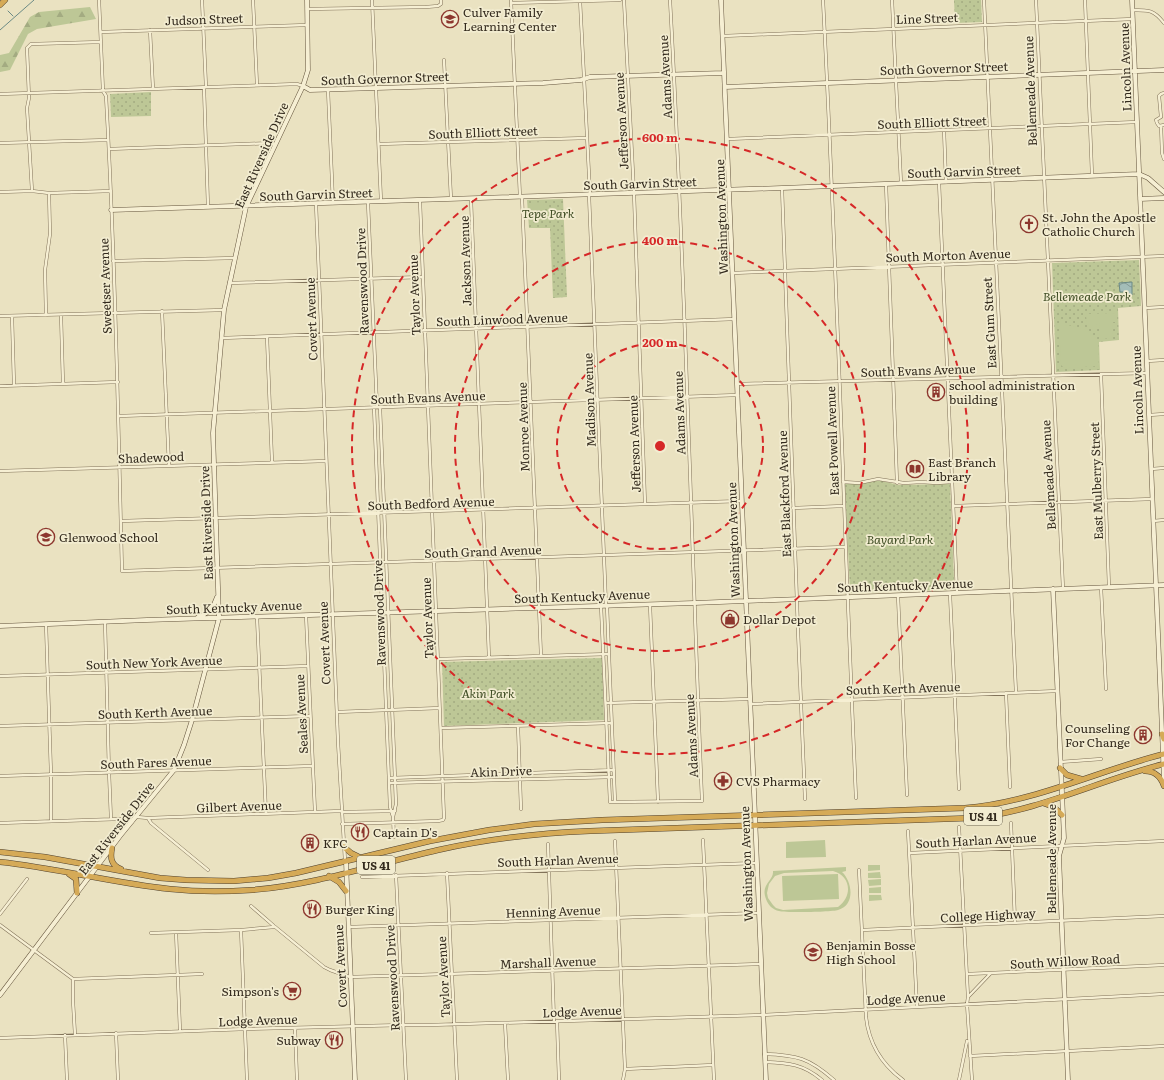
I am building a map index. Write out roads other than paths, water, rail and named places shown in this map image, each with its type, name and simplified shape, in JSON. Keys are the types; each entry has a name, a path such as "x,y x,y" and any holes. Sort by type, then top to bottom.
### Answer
{"highway":[{"path":"0,4 5,0"},
{"name":"US 41","path":"0,852 45,857 133,874 186,880 234,881 282,876 430,841 489,830 562,822 965,808 991,805 1024,798 1163,754"},
{"name":"US 41","path":"0,862 159,888 211,892 262,889 301,883 437,850 485,841 547,833 987,816 1014,811 1043,803 1164,764"},
{"path":"1060,765 1064,773 1070,777 1084,779"},
{"path":"1142,771 1153,772 1158,775 1164,786"},
{"path":"1043,803 1054,808 1062,815"},
{"path":"902,810 905,811 907,815 906,819 902,820"},
{"path":"646,818 642,820 640,824 646,829"},
{"path":"344,847 351,853 361,858"},
{"path":"112,848 111,858 114,866 133,874"},
{"path":"55,870 70,874 75,878 77,893"},
{"path":"329,876 339,882 346,891"}],"street":[{"name":"Sweetser Avenue","path":"99,0 103,91 106,96 111,190 118,382 122,571"},
{"path":"202,0 208,208"},
{"path":"253,0 257,86"},
{"name":"East Riverside Drive","path":"0,995 77,893 174,770 192,720 219,618 213,433 224,310 246,207 303,86 308,70 307,0"},
{"path":"372,0 381,202"},
{"path":"307,10 438,6 441,4 441,0"},
{"name":"Madison Avenue","path":"580,0 590,194 604,556 605,606 603,654 608,771 610,802 615,802 609,654 605,606"},
{"path":"511,2 620,0"},
{"name":"Jefferson Avenue","path":"624,0 634,193 645,504"},
{"name":"Adams Avenue","path":"658,802 702,801 680,191 670,0"},
{"name":"Washington Avenue","path":"721,0 728,139 754,825 766,1080"},
{"name":"East Powell Avenue","path":"823,0 830,135 843,506 856,798"},
{"path":"892,0 901,183"},
{"name":"East Gum Street","path":"984,0 1016,693"},
{"name":"Bellemeade Avenue","path":"1036,0 1063,589"},
{"path":"1085,0 1092,175"},
{"name":"Lincoln Avenue","path":"1132,0 1155,585 1163,712 1164,780"},
{"name":"Monroe Avenue","path":"511,2 528,327 541,656"},
{"path":"1132,10 1149,10 1160,17 1164,23"},
{"name":"Line Street","path":"722,36 1133,19"},
{"name":"Judson Street","path":"101,32 308,25"},
{"path":"150,30 153,89"},
{"path":"32,191 29,142 27,48 31,44 101,42"},
{"name":"Jackson Avenue","path":"444,60 451,200"},
{"name":"South Governor Street","path":"725,87 1164,70"},
{"name":"South Governor Street","path":"0,94 297,84 310,90 328,90 543,83 584,79 590,77 724,73"},
{"path":"328,90 333,204"},
{"path":"1164,93 1159,96 1160,117 1157,118 1156,122 1158,125 1162,125 1162,153 1164,159"},
{"path":"1160,117 1164,118"},
{"name":"South Elliott Street","path":"728,139 1137,122"},
{"path":"944,130 946,182"},
{"name":"South Elliott Street","path":"379,144 587,138"},
{"path":"0,144 108,140"},
{"path":"109,149 271,143 275,145"},
{"path":"1139,174 1148,178 1164,192"},
{"name":"South Garvin Street","path":"111,210 451,200 1139,174"},
{"path":"939,182 957,593"},
{"path":"886,184 897,482"},
{"name":"East Blackford Avenue","path":"782,188 796,599 805,799"},
{"path":"0,192 32,191 49,193 111,190"},
{"path":"46,315 45,270 50,234 49,193"},
{"path":"1140,199 1164,198"},
{"name":"Jackson Avenue","path":"471,199 489,658"},
{"name":"Taylor Avenue","path":"393,823 444,819 420,201"},
{"name":"Ravenswood Drive","path":"368,202 373,333 386,563 396,805 393,817 394,837"},
{"name":"Covert Avenue","path":"316,204 337,712 342,824 346,862 350,977 354,1026 355,1080"},
{"name":"South Morton Avenue","path":"733,273 1164,256"},
{"path":"113,261 235,258"},
{"path":"229,283 423,277"},
{"path":"1144,308 1164,307"},
{"path":"0,316 224,310"},
{"path":"162,311 169,466"},
{"path":"61,315 63,384"},
{"path":"12,316 14,386"},
{"name":"South Linwood Avenue","path":"221,338 735,319"},
{"path":"267,337 272,462"},
{"path":"1146,361 1164,360"},
{"name":"South Evans Avenue","path":"737,384 1146,373"},
{"name":"East Mulberry Street","path":"1101,374 1108,587"},
{"path":"0,386 118,382"},
{"name":"South Evans Avenue","path":"118,416 738,395"},
{"name":"Ravenswood Drive","path":"377,407 378,513 390,811 393,817"},
{"path":"1148,415 1164,414"},
{"name":"Shadewood","path":"0,471 326,461"},
{"path":"1151,469 1164,468"},
{"path":"843,482 859,483 878,479 910,484 921,482 952,482"},
{"path":"953,506 1152,499"},
{"name":"South Bedford Avenue","path":"121,521 741,501"},
{"path":"793,508 843,506"},
{"path":"1153,521 1164,520"},
{"name":"South Grand Avenue","path":"122,571 434,562 845,547"},
{"path":"194,619 206,614 214,606 218,596 219,584"},
{"name":"South Kentucky Avenue","path":"0,626 382,612 694,603 1164,585"},
{"path":"1101,587 1106,689"},
{"name":"Bellemeade Avenue","path":"1053,589 1064,838 1059,856 1068,1080"},
{"path":"950,593 958,789"},
{"path":"898,595 907,795"},
{"path":"615,802 658,802 650,604"},
{"name":"Seales Avenue","path":"306,615 314,812"},
{"path":"257,617 266,814"},
{"path":"105,622 111,819"},
{"path":"46,624 50,724 51,821"},
{"path":"438,659 609,654"},
{"name":"South New York Avenue","path":"0,676 308,666"},
{"name":"South Kerth Avenue","path":"749,704 1057,691"},
{"path":"1006,693 1010,788"},
{"path":"606,703 749,699"},
{"path":"337,712 440,708"},
{"name":"South Kerth Avenue","path":"0,726 310,716"},
{"path":"441,728 612,723"},
{"path":"518,726 522,809"},
{"path":"1060,765 1101,759"},
{"name":"South Fares Avenue","path":"0,776 312,766"},
{"name":"Akin Drive","path":"389,778 614,770"},
{"name":"Akin Drive","path":"389,783 614,777"},
{"name":"Gilbert Avenue","path":"136,817 148,818 394,810"},
{"path":"148,818 155,826 208,870"},
{"path":"0,823 111,819 124,819 132,822"},
{"path":"342,824 393,823"},
{"path":"1011,823 1016,922"},
{"path":"959,827 968,997 968,1036 972,1080"},
{"path":"908,831 916,1007"},
{"path":"703,840 714,1080"},
{"name":"South Harlan Avenue","path":"910,853 1164,841"},
{"path":"615,842 625,1069 622,1080"},
{"path":"548,844 553,971 560,1080"},
{"name":"South Harlan Avenue","path":"362,877 756,863"},
{"path":"858,870 865,1009 869,1035 875,1050 886,1066 903,1080"},
{"name":"Taylor Avenue","path":"447,873 457,1080"},
{"name":"Ravenswood Drive","path":"396,875 406,1080"},
{"path":"0,914 27,879"},
{"name":"Marshall Avenue","path":"251,906 324,967 350,977 760,964"},
{"name":"Henning Avenue","path":"348,927 758,914"},
{"name":"College Highway","path":"862,930 1164,916"},
{"path":"0,925 73,979 202,974"},
{"path":"151,933 241,930 274,926"},
{"path":"241,930 247,1080"},
{"path":"176,932 180,1032"},
{"name":"South Willow Road","path":"967,974 1164,964"},
{"path":"968,997 990,973"},
{"path":"73,979 75,1035"},
{"name":"Lodge Avenue","path":"0,1038 246,1029 762,1015 1164,994"},
{"path":"506,1023 508,1080"},
{"path":"295,1028 297,1080"},
{"path":"116,1034 118,1080"},
{"path":"65,1035 67,1080"},
{"path":"959,1080 968,1036"},
{"path":"970,1056 1164,1046"},
{"path":"764,1054 798,1057 813,1063 834,1080"},
{"path":"765,1062 791,1063 809,1070 822,1080"},
{"path":"625,1069 713,1065"}],"water":[{"path":"1132,282 1132,295 1128,294 1127,292 1120,292 1119,283"}],"waterway":[{"path":"0,30 34,0"},
{"path":"8,11 13,16"}],"place":[{"name":"Culver Family Learning Center","path":"450,19"},
{"name":"St. John the Apostle Catholic Church","path":"1029,224"},
{"name":"school administration building","path":"936,392"},
{"name":"East Branch Library","path":"915,469"},
{"name":"Glenwood School","path":"46,537"},
{"name":"Dollar Depot","path":"730,619"},
{"name":"Counseling For Change","path":"1143,735"},
{"name":"CVS Pharmacy","path":"723,781"},
{"name":"Captain D's","path":"360,832"},
{"name":"KFC","path":"310,843"},
{"name":"Burger King","path":"312,909"},
{"name":"Benjamin Bosse High School","path":"813,952"},
{"name":"Simpson's","path":"292,991"},
{"name":"Subway","path":"334,1040"}],"park label":[{"name":"Tepe Park","path":"548,213"},
{"name":"Bellemeade Park","path":"1087,296"},
{"name":"Bayard Park","path":"900,539"},
{"name":"Akin Park","path":"488,693"}]}
